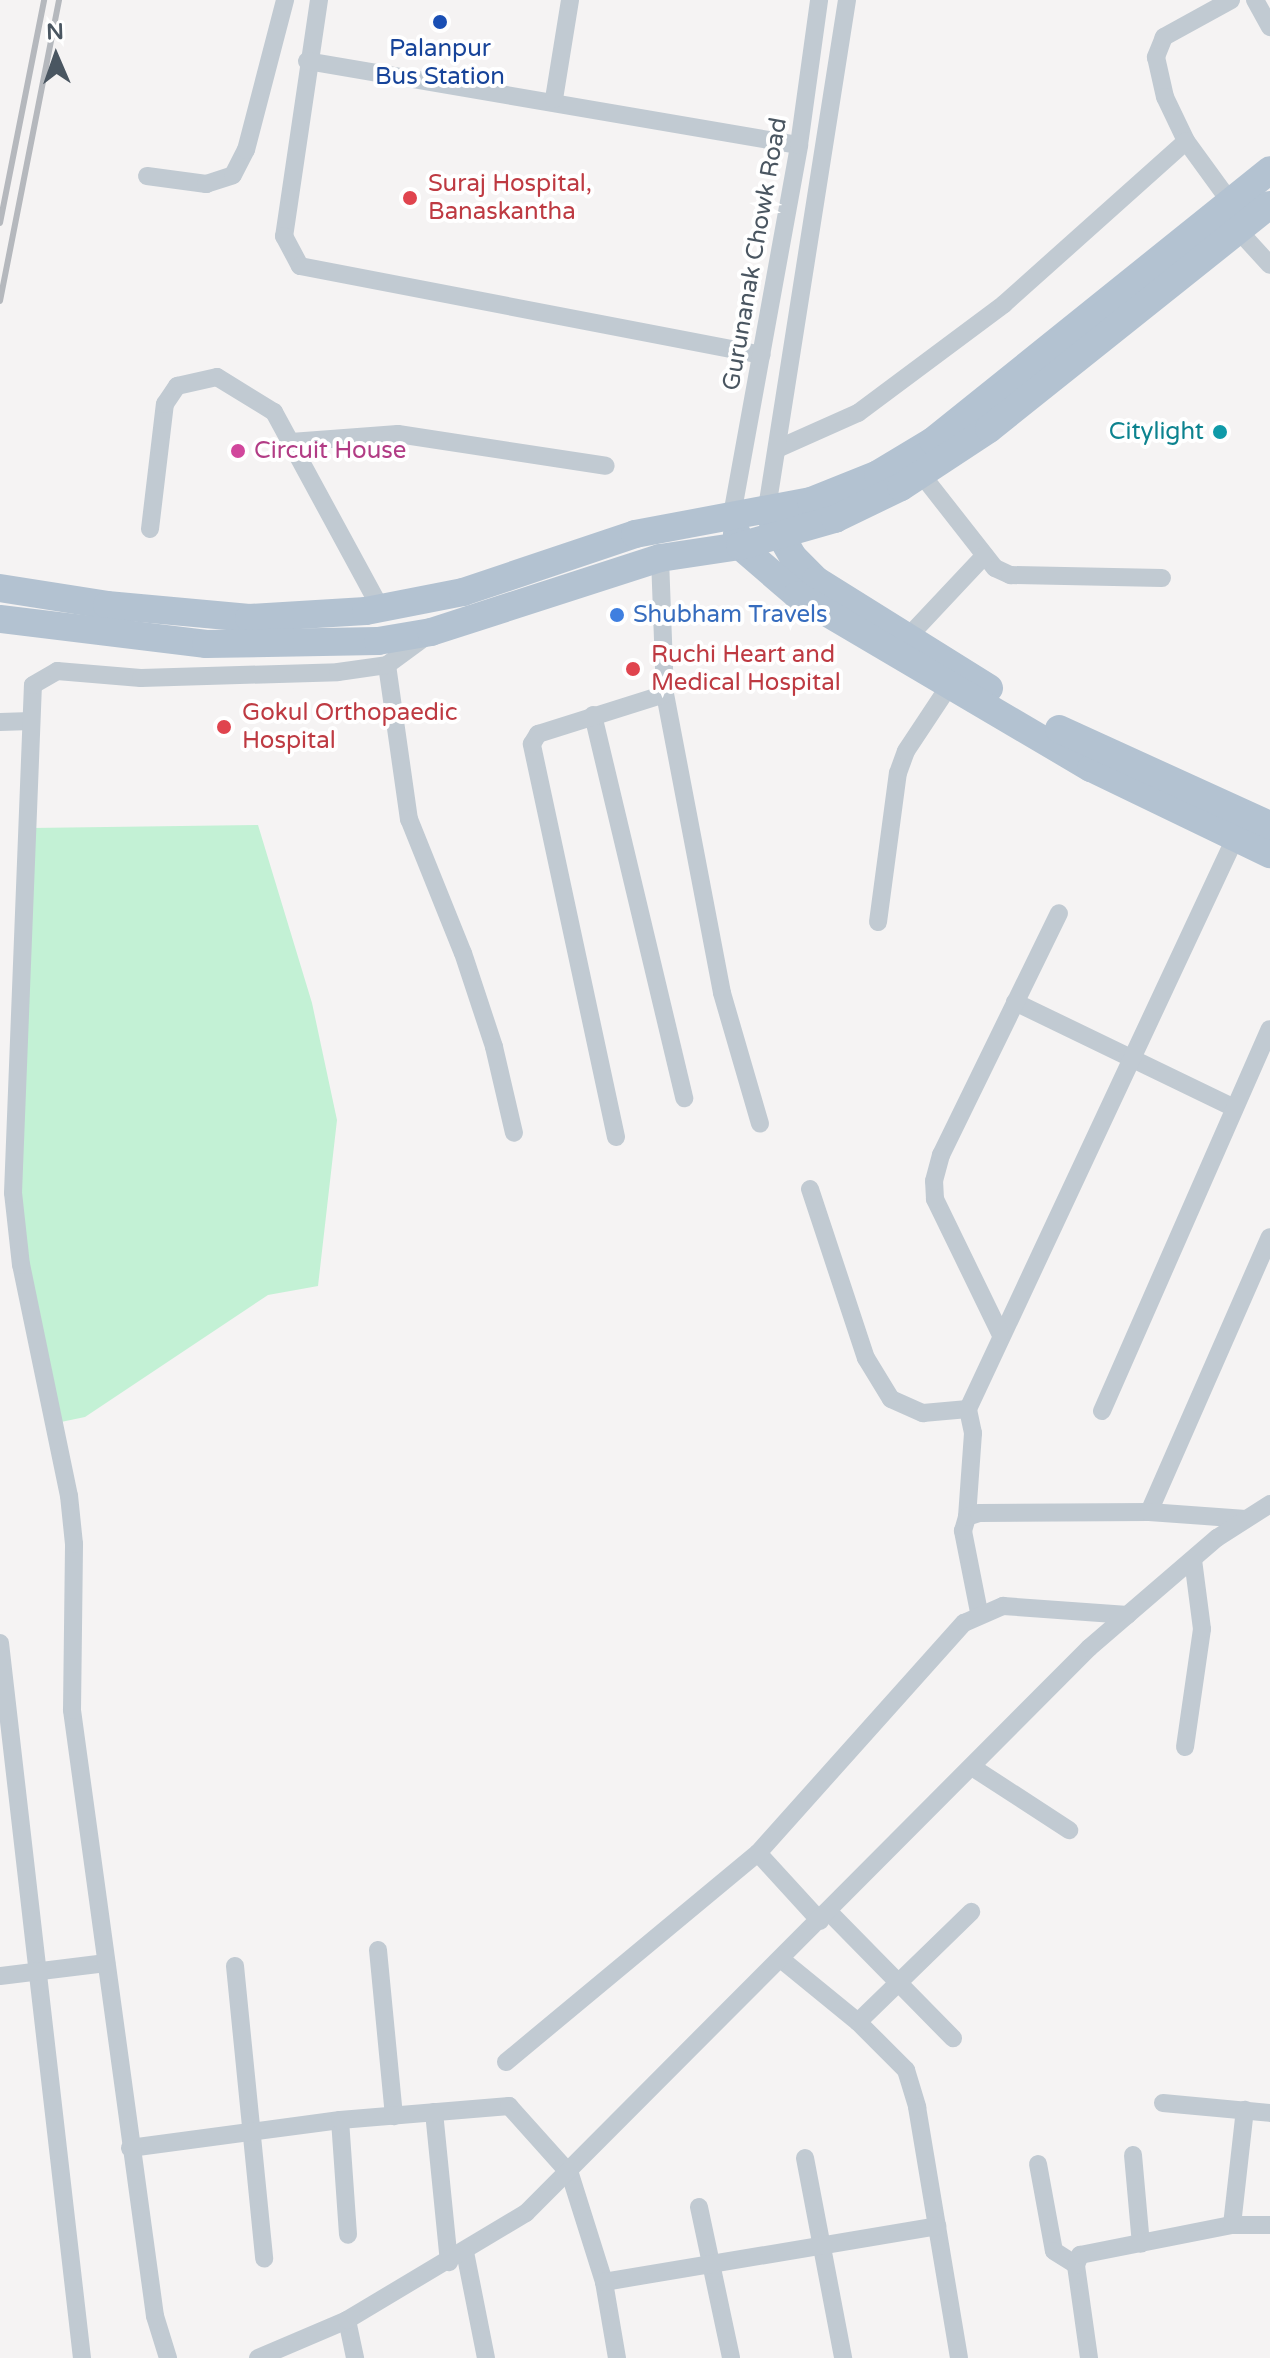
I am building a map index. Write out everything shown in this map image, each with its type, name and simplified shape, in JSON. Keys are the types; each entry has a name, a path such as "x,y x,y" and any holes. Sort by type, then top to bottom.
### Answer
{"main road":[{"path":"0,619 206,644 383,653 431,632 660,558 740,546 835,519 922,475 989,429 1234,217 1270,170"},
{"path":"0,588 107,605 249,618 373,610 463,592 635,534 767,508 852,487 933,441 1234,217 1270,205"},
{"path":"767,508 780,537 816,580 1038,719 1270,825"},
{"path":"732,515 740,546 797,595 1091,768 1270,854"}],"street":[{"path":"147,176 206,184 233,175 246,150 285,0"},
{"path":"319,0 307,61 284,236 300,266 762,355"},
{"path":"554,99 570,0"},
{"name":"Gurunanak Chowk Road","path":"732,515 799,145 819,0"},
{"path":"767,508 847,0"},
{"path":"1231,0 1159,45 1156,57 1165,97 1186,141 1234,217 1270,265"},
{"path":"1255,0 1270,27"},
{"path":"307,61 554,99 799,145"},
{"path":"777,449 858,413 1004,304 1186,141"},
{"path":"150,529 165,404 177,386 217,377 253,395 274,412 373,610"},
{"path":"291,442 398,434 606,466"},
{"path":"922,475 985,555 1010,575 1162,578"},
{"path":"908,637 985,555"},
{"path":"660,558 665,694 722,993 760,1124"},
{"path":"168,2358 155,2316 130,2148 72,1710 74,1544 69,1496 21,1265 13,1193 33,685 57,671 206,678 383,653 409,819 463,953 494,1047 514,1133"},
{"path":"878,922 898,773 906,751 949,686"},
{"path":"616,1137 532,756 538,734 665,694"},
{"path":"593,715 684,1098"},
{"path":"0,722 31,721"},
{"path":"979,1612 963,1531 967,1517 973,1433 968,1409 1000,1333 1236,836"},
{"path":"1000,1333 935,1199 934,1181 941,1155 1059,913"},
{"path":"1015,1002 1232,1107"},
{"path":"1102,1411 1232,1107 1270,1029"},
{"path":"810,1189 866,1358 891,1399 923,1413 968,1409"},
{"path":"1149,1512 1270,1237"},
{"path":"258,2358 347,2320 526,2213 570,2174 972,1767 1128,1615 1193,1560 1270,1504"},
{"path":"967,1517 979,1513 1149,1512 1246,1519"},
{"path":"1185,1747 1202,1629 1193,1560"},
{"path":"506,2062 758,1853 979,1612 1003,1606 1128,1615"},
{"path":"0,1643 82,2358"},
{"path":"972,1767 1069,1830"},
{"path":"758,1853 900,1984 953,2038"},
{"path":"858,2022 971,1912"},
{"path":"378,1950 394,2116"},
{"path":"782,1960 858,2022 906,2070 959,2358"},
{"path":"0,1976 106,1963"},
{"path":"235,1966 264,2259"},
{"path":"1163,2103 1270,2113"},
{"path":"130,2148 340,2120 509,2106 570,2174 604,2282 617,2358"},
{"path":"1232,2225 1245,2110"},
{"path":"434,2112 457,2257 486,2358"},
{"path":"340,2120 348,2235"},
{"path":"1133,2155 1141,2244"},
{"path":"805,2158 843,2358"},
{"path":"1038,2164 1054,2251 1076,2265"},
{"path":"699,2207 714,2262 731,2358"},
{"path":"1089,2358 1076,2265 1083,2253 1232,2225 1270,2225"},
{"path":"604,2282 937,2226"},
{"path":"347,2320 355,2358"}],"green space":[{"path":"258,825 312,1003 337,1120 318,1286 268,1295 85,1417 61,1422 18,1216 31,828"}],"railway":[{"path":"0,223 44,0"},
{"path":"0,301 59,0"}],"place":[{"name":"Palanpur Bus Station","path":"440,22"},
{"name":"Suraj Hospital, Banaskantha","path":"410,198"},
{"name":"Citylight","path":"1220,432"},
{"name":"Circuit House","path":"238,451"},
{"name":"Shubham Travels","path":"617,615"},
{"name":"Ruchi Heart and Medical Hospital","path":"633,669"},
{"name":"Gokul Orthopaedic Hospital","path":"224,727"}]}
